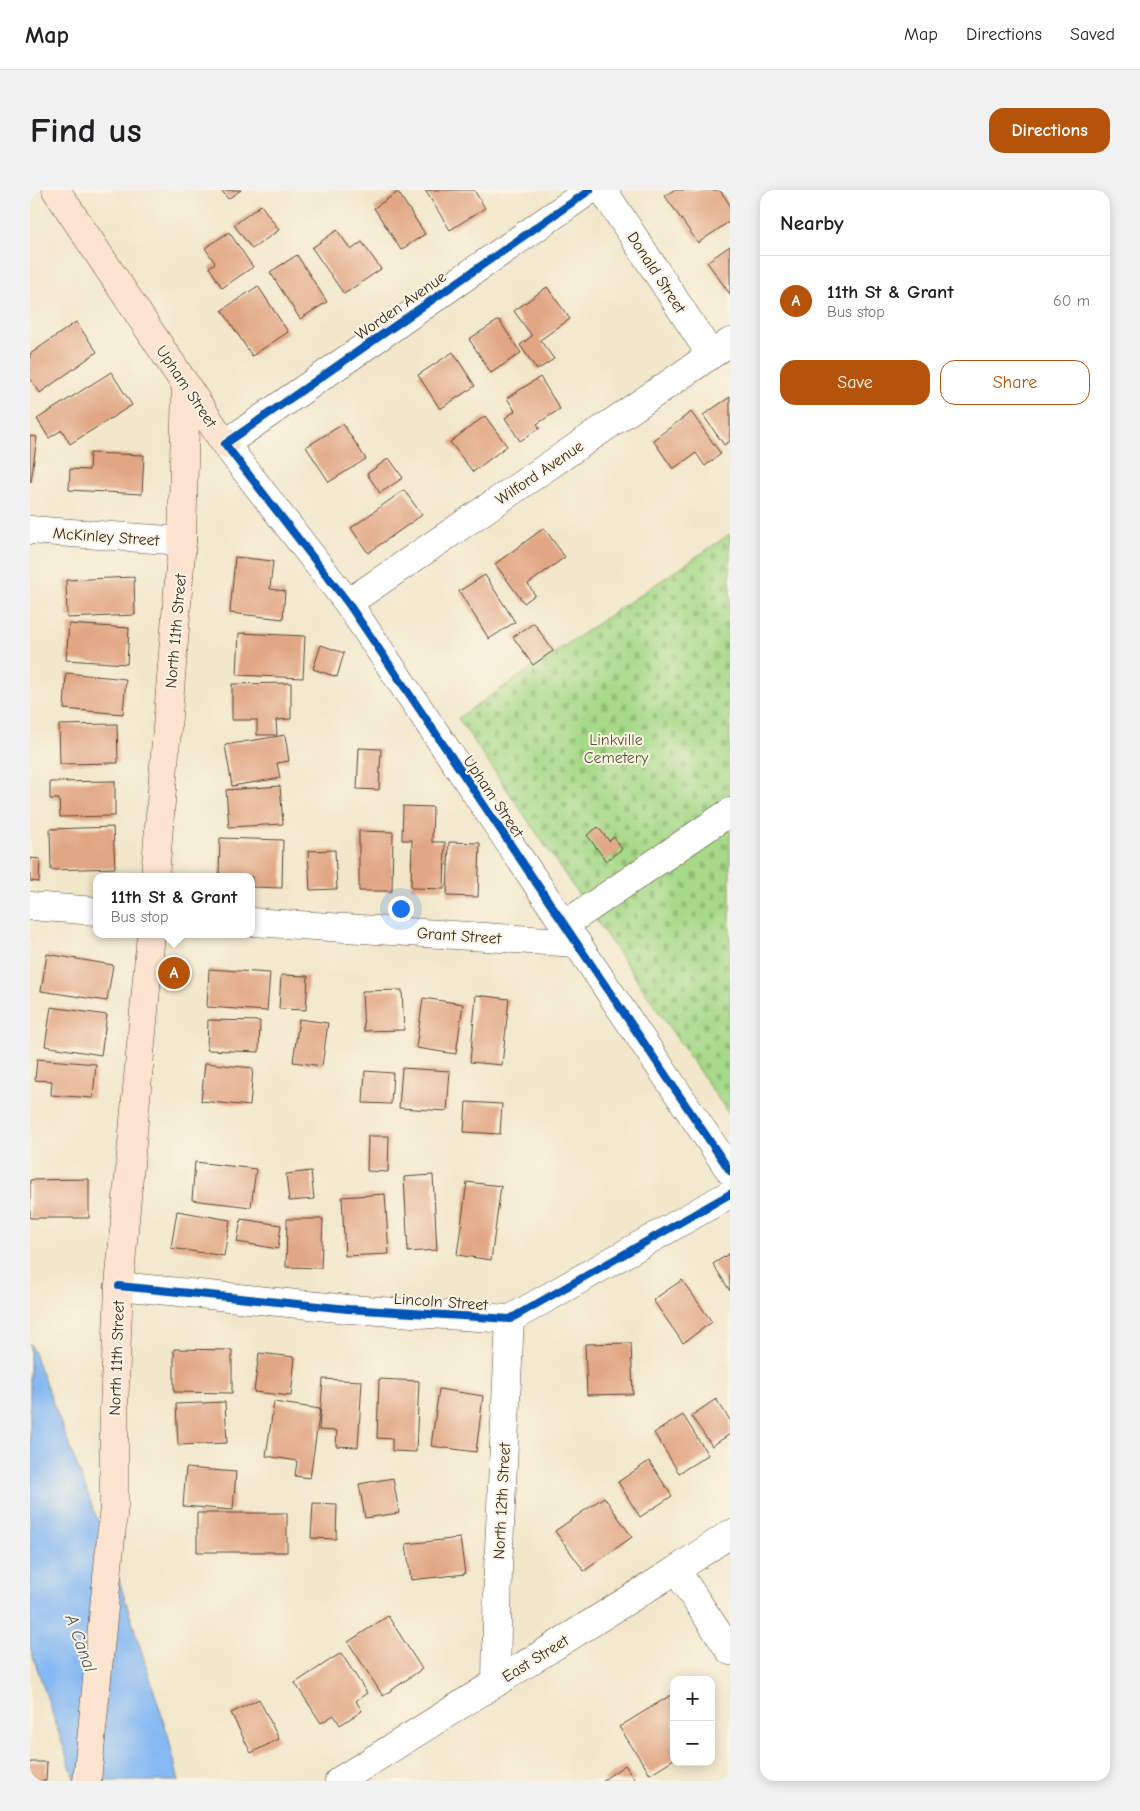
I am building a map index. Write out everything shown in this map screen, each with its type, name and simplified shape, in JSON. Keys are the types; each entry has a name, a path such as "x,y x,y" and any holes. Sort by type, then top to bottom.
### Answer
{"main road":[{"name":"Upham Street","path":"56,190 225,444"},
{"name":"North 11th Street","path":"155,873 182,541 186,385"},
{"name":"North 11th Street","path":"87,1781 114,1506 114,1409 118,1286 151,938"}],"street":[{"name":"Worden Avenue","path":"225,444 590,190"},
{"name":"Donald Street","path":"603,190 721,348"},
{"name":"Wilford Avenue","path":"348,603 721,348"},
{"name":"Upham Street","path":"225,444 348,603 730,1171"},
{"name":"McKinley Street","path":"30,530 182,541"},
{"path":"570,934 730,812"},
{"path":"30,906 93,911"},
{"name":"Grant Street","path":"255,922 570,934"},
{"name":"Lincoln Street","path":"118,1286 348,1309 510,1319 730,1194"},
{"name":"North 12th Street","path":"496,1683 498,1569 510,1319"},
{"name":"East Street","path":"339,1781 676,1570 730,1534"},
{"path":"676,1570 730,1651"}],"green space":[{"name":"Linkville Cemetery","path":"730,534 730,1116 458,718"}],"water":[{"name":"A Canal","path":"30,1343 110,1552 168,1735 179,1781 75,1781 30,1647"}],"building":[{"path":"221,190 241,190 228,199"},
{"path":"425,190 474,190 485,208 450,230"},
{"path":"674,190 720,190 730,205 730,221 698,243 665,196"},
{"path":"398,192 425,234 401,250 374,208"},
{"path":"261,205 279,230 252,249 234,225"},
{"path":"337,230 351,250 362,242 381,269 344,294 312,248"},
{"path":"229,232 253,267 222,288 209,267 215,263 205,248"},
{"path":"730,246 730,294 707,262"},
{"path":"297,255 327,302 300,319 270,272"},
{"path":"258,286 288,332 252,356 222,310"},
{"path":"547,287 570,319 540,340 554,359 537,370 520,345 532,336 514,311"},
{"path":"499,320 521,353 491,373 469,339"},
{"path":"76,322 97,352 40,393 30,378 30,354"},
{"path":"453,352 475,386 440,409 418,375"},
{"path":"111,372 132,405 70,444 62,430 49,438 37,419"},
{"path":"540,377 560,409 537,424 540,428 520,441 505,418 515,411 507,398"},
{"path":"730,397 730,441 724,445 703,415"},
{"path":"691,412 721,454 705,466 696,453 673,469 653,440"},
{"path":"485,416 507,446 473,472 450,442"},
{"path":"343,424 366,459 329,482 306,447"},
{"path":"30,436 37,437 31,482 30,481"},
{"path":"90,453 144,455 142,494 69,490 70,469 89,470"},
{"path":"389,458 403,478 380,493 367,474"},
{"path":"404,490 422,515 368,553 351,528"},
{"path":"544,528 565,557 528,584 535,595 524,603 495,564"},
{"path":"235,557 273,561 270,589 285,591 283,619 230,613"},
{"path":"485,575 515,622 489,639 459,591"},
{"path":"134,577 135,615 67,618 66,580"},
{"path":"534,623 553,651 533,665 513,637"},
{"path":"69,624 129,628 127,664 66,660"},
{"path":"239,633 305,636 303,678 237,675"},
{"path":"321,645 344,653 337,677 313,669"},
{"path":"66,673 126,679 123,714 64,709"},
{"path":"291,683 291,719 276,720 277,735 257,735 257,720 232,720 232,684"},
{"path":"117,724 118,763 60,764 59,725"},
{"path":"285,735 289,761 277,763 280,778 232,786 225,745"},
{"path":"359,748 381,749 379,790 357,789"},
{"path":"115,781 115,816 60,817 59,799 50,799 50,782"},
{"path":"280,786 283,824 229,827 226,790"},
{"path":"403,806 433,807 432,842 445,842 444,889 411,888 412,840 402,840"},
{"path":"113,827 115,868 51,870 50,829"},
{"path":"598,827 609,841 614,837 622,849 606,861 587,835"},
{"path":"359,831 393,832 392,891 359,891"},
{"path":"220,838 283,840 282,888 255,887 255,873 219,873"},
{"path":"449,842 480,843 478,897 447,896"},
{"path":"335,850 337,889 310,890 308,851"},
{"path":"30,858 40,859 39,882 30,881"},
{"path":"47,954 113,965 107,1001 41,991"},
{"path":"209,969 270,973 267,1011 207,1007"},
{"path":"281,975 308,976 306,1010 279,1009"},
{"path":"402,990 404,1030 364,1031 362,991"},
{"path":"476,995 509,999 502,1065 470,1062"},
{"path":"423,998 463,1004 456,1054 416,1048"},
{"path":"51,1007 107,1015 101,1055 45,1046"},
{"path":"299,1019 328,1023 322,1066 293,1062"},
{"path":"208,1020 260,1021 259,1052 207,1050"},
{"path":"37,1059 96,1064 93,1098 51,1095 52,1081 35,1080"},
{"path":"205,1063 253,1068 250,1106 201,1101"},
{"path":"402,1068 450,1071 447,1111 399,1108"},
{"path":"365,1071 393,1073 391,1104 363,1103"},
{"path":"466,1102 502,1104 500,1134 464,1132"},
{"path":"368,1136 389,1136 388,1172 367,1171"},
{"path":"195,1162 256,1169 251,1207 192,1200"},
{"path":"311,1171 314,1199 289,1201 286,1174"},
{"path":"433,1175 437,1250 408,1252 404,1177"},
{"path":"89,1179 89,1218 30,1218 30,1180"},
{"path":"467,1182 501,1186 491,1260 457,1255"},
{"path":"385,1194 389,1254 345,1256 342,1197"},
{"path":"177,1211 230,1220 224,1256 171,1248"},
{"path":"241,1219 281,1225 278,1249 237,1242"},
{"path":"287,1219 323,1219 321,1268 286,1267"},
{"path":"730,1253 730,1291 713,1264"},
{"path":"682,1280 712,1322 683,1343 653,1300"},
{"path":"631,1343 633,1394 587,1395 585,1344"},
{"path":"174,1349 232,1350 232,1393 174,1392"},
{"path":"259,1353 295,1357 291,1396 254,1392"},
{"path":"323,1379 362,1381 358,1447 336,1446 337,1431 319,1430"},
{"path":"379,1379 419,1381 416,1452 392,1451 392,1439 377,1438"},
{"path":"439,1389 483,1396 476,1452 431,1446"},
{"path":"716,1399 730,1420 730,1434 712,1446 691,1416"},
{"path":"225,1402 227,1443 178,1445 176,1404"},
{"path":"274,1402 320,1409 310,1478 295,1476 297,1461 266,1456"},
{"path":"683,1415 708,1455 679,1473 654,1433"},
{"path":"649,1461 672,1496 640,1517 618,1482"},
{"path":"186,1468 236,1472 233,1510 183,1506"},
{"path":"393,1478 399,1513 365,1518 359,1484"},
{"path":"604,1497 632,1537 584,1571 555,1531"},
{"path":"313,1503 337,1504 336,1539 311,1538"},
{"path":"197,1513 287,1513 287,1552 197,1552"},
{"path":"460,1538 465,1574 411,1580 406,1544"},
{"path":"388,1616 422,1669 383,1696 348,1642"},
{"path":"341,1653 367,1693 356,1701 362,1711 340,1725 334,1715 321,1723 295,1683"},
{"path":"670,1695 670,1762 650,1774 619,1727"},
{"path":"259,1699 279,1739 251,1753 231,1713"},
{"path":"30,1762 47,1762 46,1781 30,1781"},
{"path":"625,1765 636,1781 602,1781"}],"cycle path":[{"path":"590,190 225,444 348,603 730,1171"},
{"path":"119,1286 348,1309 510,1319 730,1194"}],"place":[{"name":"11th St & Grant","path":"174,973"}]}
